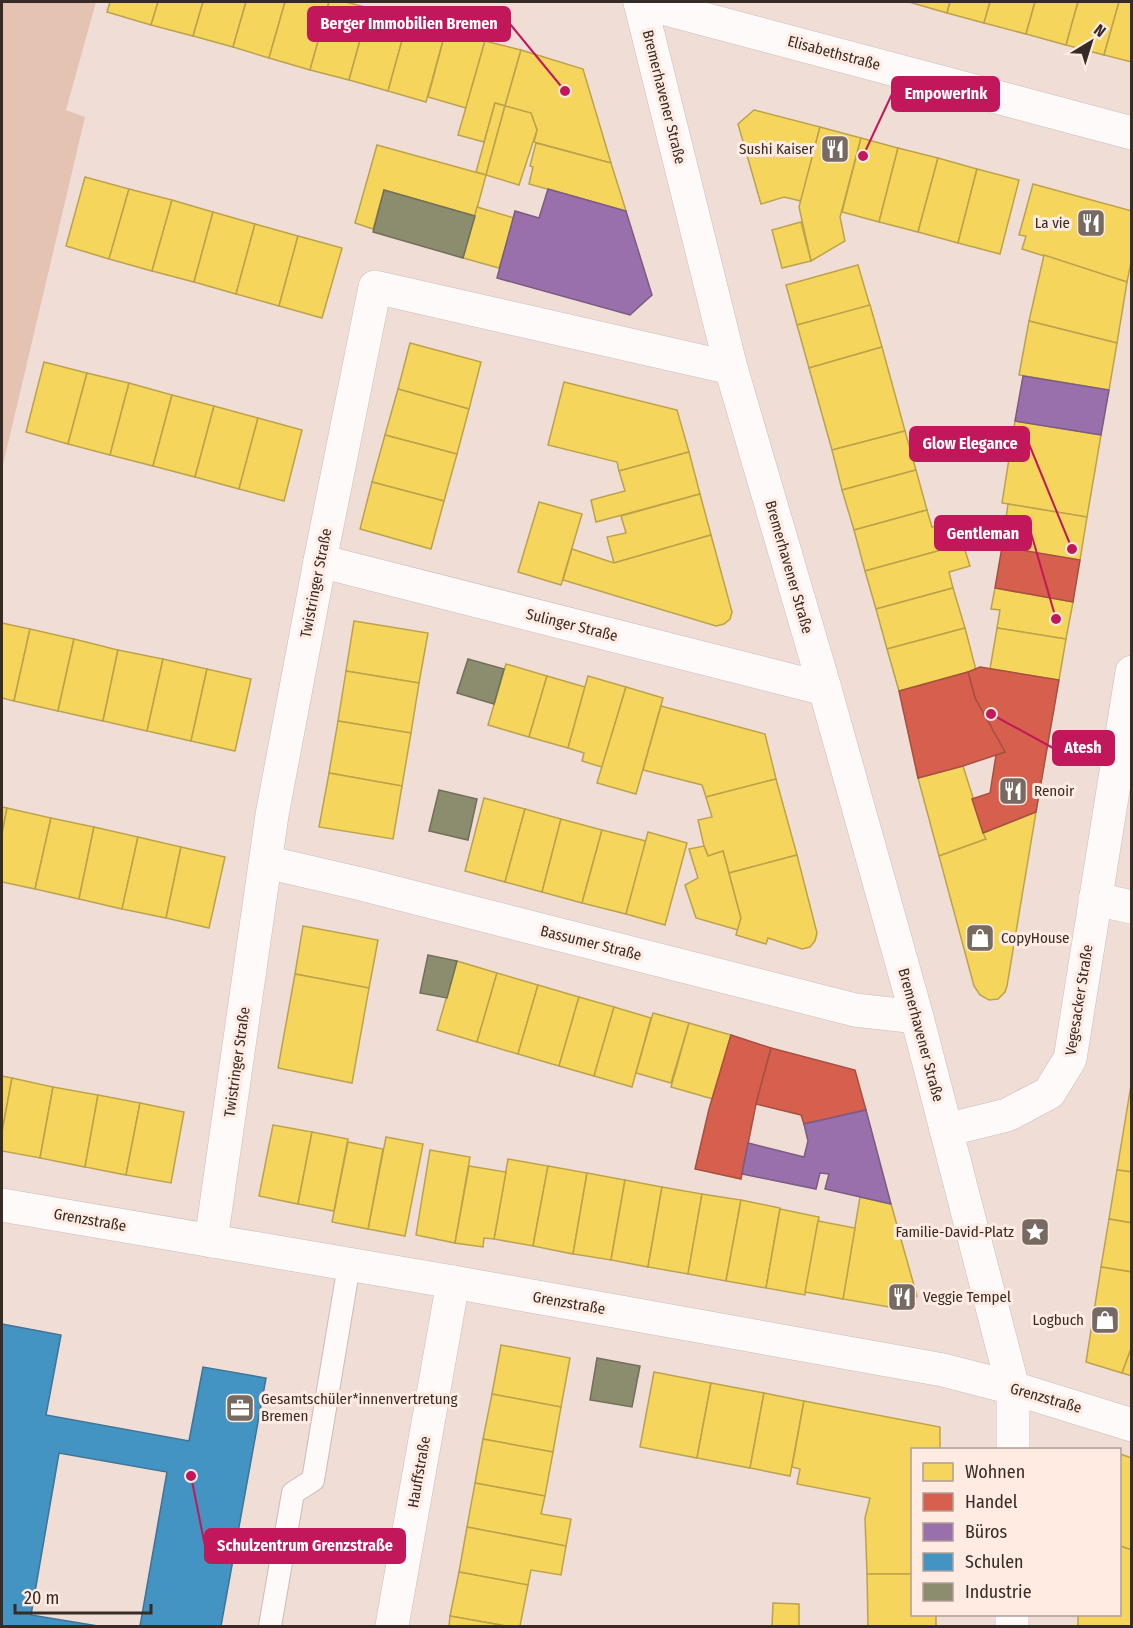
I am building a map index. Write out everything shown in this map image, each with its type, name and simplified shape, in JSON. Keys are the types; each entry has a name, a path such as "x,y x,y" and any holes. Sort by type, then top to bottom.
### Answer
{"street":[{"name":"Elisabethstraße","path":"640,2 1131,133"},
{"name":"Bremerhavener Straße","path":"640,2 731,368 825,689 917,1017 946,1130"},
{"name":"Twistringer Straße","path":"211,1241 272,815 375,287 731,368"},
{"name":"Sulinger Straße","path":"320,561 825,689"},
{"name":"Vegesacker Straße","path":"946,1130 1007,1114 1049,1094 1070,1059 1131,672"},
{"name":"Bassumer Straße","path":"266,862 361,884 855,1010 917,1017"},
{"path":"1095,899 1131,907"},
{"path":"946,1130 1013,1388 1013,1448"},
{"name":"Grenzstraße","path":"2,1205 453,1282 943,1370 1013,1388 1131,1425"},
{"name":"Hauffstraße","path":"392,1626 453,1282"}],"lane":[{"path":"270,1626 293,1493 313,1480 349,1265"}],"shaded area":[{"path":"2,2 96,2 66,110 85,117 2,469"}],"building: Wohnen":[{"path":"110,2 158,2 151,25 107,12"},
{"path":"158,2 203,2 193,36 151,25"},
{"path":"203,2 246,2 233,47 193,36"},
{"path":"246,2 285,2 269,58 233,47"},
{"path":"285,2 329,2 310,70 269,58"},
{"path":"329,2 346,2 369,8 349,80 310,70"},
{"path":"909,2 950,2 947,13"},
{"path":"950,2 990,2 984,23 947,13"},
{"path":"990,2 1035,2 1026,34 984,23"},
{"path":"1035,2 1078,2 1066,45 1026,34"},
{"path":"1078,2 1119,2 1104,55 1066,45"},
{"path":"1119,2 1132,2 1132,62 1104,55"},
{"path":"369,8 408,19 388,91 349,80"},
{"path":"408,19 446,30 426,102 388,91"},
{"path":"446,30 485,41 466,108 428,97"},
{"path":"485,41 521,50 505,106 495,103 484,142 458,135"},
{"path":"521,50 583,69 611,163 534,142 537,130 531,113 505,106"},
{"path":"495,103 505,106 486,175 476,172"},
{"path":"505,106 531,113 537,130 519,185 486,175"},
{"path":"754,110 820,127 801,201 784,197 761,204 738,124"},
{"path":"820,127 861,138 840,217 845,241 811,261 799,207"},
{"path":"861,138 898,148 879,222 842,212"},
{"path":"536,143 611,163 626,211 529,184 533,167 530,166"},
{"path":"377,145 486,175 475,216 384,190 373,229 355,223"},
{"path":"898,148 938,158 918,232 879,222"},
{"path":"938,158 977,169 958,243 918,232"},
{"path":"977,169 1019,180 1000,254 958,243"},
{"path":"85,177 129,189 109,259 66,246"},
{"path":"1033,184 1132,211 1132,258 1127,282 1022,249 1026,236 1019,235"},
{"path":"129,189 172,200 152,271 109,259"},
{"path":"172,200 213,212 194,282 152,271"},
{"path":"477,207 514,218 499,268 463,258"},
{"path":"213,212 255,224 236,294 194,282"},
{"path":"801,222 811,261 782,268 772,230"},
{"path":"255,224 298,236 279,306 236,294"},
{"path":"298,236 342,248 322,318 279,306"},
{"path":"1044,255 1127,282 1117,343 1029,321"},
{"path":"858,265 870,306 797,325 786,285"},
{"path":"870,305 882,347 809,368 797,325"},
{"path":"1029,321 1117,343 1109,390 1019,375"},
{"path":"410,343 481,362 469,409 398,389"},
{"path":"882,347 905,431 832,450 809,368"},
{"path":"44,362 87,373 68,444 26,432"},
{"path":"87,373 129,383 110,455 68,444"},
{"path":"564,382 677,410 689,452 619,471 617,462 548,445"},
{"path":"129,383 172,395 153,466 110,455"},
{"path":"398,389 469,409 457,454 385,435"},
{"path":"172,395 214,406 195,477 153,466"},
{"path":"214,406 258,418 239,489 195,477"},
{"path":"258,418 302,430 284,501 239,489"},
{"path":"1015,421 1101,435 1087,517 1002,503"},
{"path":"905,431 916,470 842,490 832,450"},
{"path":"385,435 457,454 444,501 372,482"},
{"path":"689,452 700,494 596,522 591,500 625,491 619,471"},
{"path":"916,470 927,510 854,530 842,490"},
{"path":"372,482 444,501 431,549 360,529"},
{"path":"700,494 711,535 614,563 607,537 626,533 621,516"},
{"path":"539,502 582,514 561,585 518,572"},
{"path":"1008,504 1087,517 1080,560 1002,547"},
{"path":"927,510 932,527 957,519 963,544 865,571 854,530"},
{"path":"711,535 732,612 730,619 724,624 716,626 563,580 572,549 614,563"},
{"path":"963,544 970,566 949,572 953,588 876,609 865,571"},
{"path":"953,588 965,628 887,649 876,609"},
{"path":"995,588 1073,602 1066,639 997,628 1000,610 991,609"},
{"path":"354,621 428,633 419,683 346,671"},
{"path":"2,623 30,629 14,701 2,698"},
{"path":"965,628 976,670 899,691 887,649"},
{"path":"997,628 1066,639 1059,680 990,669"},
{"path":"30,629 74,639 58,711 14,701"},
{"path":"74,639 118,650 103,721 58,711"},
{"path":"118,650 163,659 147,731 103,721"},
{"path":"163,659 207,669 191,741 147,731"},
{"path":"506,664 547,676 529,737 488,725"},
{"path":"207,669 251,679 235,751 191,741"},
{"path":"346,671 419,683 411,733 338,721"},
{"path":"547,676 585,687 568,748 529,737"},
{"path":"588,676 626,687 602,767 582,761 584,753 568,748"},
{"path":"626,687 663,698 636,794 597,783"},
{"path":"661,706 765,734 776,779 706,797 702,785 643,770"},
{"path":"338,721 411,733 402,786 329,773"},
{"path":"963,766 986,839 939,856 918,778"},
{"path":"329,773 402,786 393,839 319,827"},
{"path":"776,779 797,855 729,873 723,851 708,856 704,846 698,820 712,817 706,797"},
{"path":"484,798 525,809 505,882 465,871"},
{"path":"2,807 7,808 2,834"},
{"path":"7,808 51,818 35,889 2,882 2,834"},
{"path":"525,809 561,819 542,892 505,882"},
{"path":"1036,812 1007,986 998,999 989,1000 980,995 974,986 939,856 986,839 983,833"},
{"path":"51,818 94,827 79,899 35,889"},
{"path":"561,819 602,830 582,903 542,892"},
{"path":"94,827 138,837 122,909 79,899"},
{"path":"602,830 646,841 626,914 582,903"},
{"path":"648,832 687,843 665,925 626,914"},
{"path":"138,837 181,847 166,918 122,909"},
{"path":"704,846 708,856 723,851 741,918 738,930 696,918 685,885 698,878 689,849"},
{"path":"181,847 225,857 209,928 166,918"},
{"path":"797,855 817,933 815,941 810,947 802,949 768,938 766,944 736,935 741,918 729,873"},
{"path":"303,926 378,940 369,988 295,974"},
{"path":"457,961 497,973 477,1042 437,1030"},
{"path":"497,973 538,985 518,1054 477,1042"},
{"path":"295,974 369,988 352,1083 278,1068"},
{"path":"538,985 579,997 559,1066 518,1054"},
{"path":"579,997 614,1007 594,1076 559,1066"},
{"path":"614,1007 651,1018 632,1087 594,1076"},
{"path":"653,1013 689,1023 671,1083 636,1073"},
{"path":"689,1023 731,1035 713,1099 671,1087"},
{"path":"2,1076 12,1078 2,1132"},
{"path":"12,1078 53,1087 40,1158 2,1151 2,1132"},
{"path":"1132,1079 1132,1172 1117,1170"},
{"path":"53,1087 98,1095 85,1167 40,1158"},
{"path":"98,1095 140,1103 126,1175 85,1167"},
{"path":"140,1103 184,1112 171,1183 126,1175"},
{"path":"273,1125 312,1132 298,1204 259,1196"},
{"path":"312,1132 348,1139 334,1211 298,1204"},
{"path":"386,1137 423,1144 405,1236 368,1229"},
{"path":"348,1142 383,1149 368,1229 332,1222"},
{"path":"430,1150 470,1157 455,1243 416,1235"},
{"path":"508,1159 548,1166 533,1246 494,1239"},
{"path":"469,1166 506,1172 494,1239 484,1238 483,1247 455,1243"},
{"path":"548,1166 587,1173 573,1254 533,1246"},
{"path":"1117,1170 1132,1172 1132,1223 1109,1219"},
{"path":"587,1173 625,1180 611,1260 573,1254"},
{"path":"625,1180 662,1187 648,1267 611,1260"},
{"path":"662,1187 702,1194 688,1274 648,1267"},
{"path":"702,1194 741,1200 726,1281 688,1274"},
{"path":"860,1197 891,1204 917,1296 906,1310 843,1299"},
{"path":"741,1200 780,1208 766,1288 726,1281"},
{"path":"780,1209 819,1217 805,1295 766,1288"},
{"path":"1109,1219 1132,1223 1132,1272 1101,1267"},
{"path":"818,1221 855,1228 843,1299 805,1292"},
{"path":"1101,1267 1132,1272 1132,1346 1122,1373 1086,1362"},
{"path":"501,1345 570,1358 561,1407 492,1394"},
{"path":"1132,1346 1132,1376 1122,1373"},
{"path":"654,1372 711,1383 697,1458 640,1447"},
{"path":"711,1383 764,1393 750,1468 697,1458"},
{"path":"764,1393 804,1401 790,1476 750,1468"},
{"path":"492,1394 561,1407 553,1452 483,1439"},
{"path":"804,1401 940,1427 940,1448 911,1448 911,1574 867,1574 865,1518 870,1498 797,1484 800,1469 792,1467"},
{"path":"483,1439 553,1452 545,1496 475,1483"},
{"path":"1121,1454 1132,1458 1132,1550 1121,1546"},
{"path":"475,1483 545,1496 541,1514 571,1519 566,1546 467,1527"},
{"path":"467,1527 566,1546 561,1575 531,1570 528,1585 459,1572"},
{"path":"1121,1546 1132,1550 1132,1626 1078,1626 1078,1616 1121,1616"},
{"path":"459,1572 528,1585 520,1626 506,1626 450,1616"},
{"path":"867,1574 911,1574 911,1616 936,1616 936,1626 868,1626"},
{"path":"773,1603 799,1604 799,1626 772,1626"},
{"path":"450,1616 506,1626 449,1626"}],"building: Handel":[{"path":"1002,547 1080,560 1073,602 995,588"},
{"path":"980,667 1059,680 1036,812 983,833 972,799 990,793 996,755 1005,752 975,698 968,672"},
{"path":"968,672 975,698 1005,752 918,778 899,691"},
{"path":"731,1035 771,1048 756,1104 741,1179 695,1169 709,1109"},
{"path":"771,1048 855,1070 866,1110 804,1124 801,1115 756,1104"}],"building: Büros":[{"path":"548,189 626,211 652,295 630,315 497,278 515,211 539,218"},
{"path":"1023,376 1109,390 1101,435 1015,421"},
{"path":"866,1110 891,1204 825,1189 829,1174 820,1173 816,1189 742,1174 748,1143 804,1157 808,1141 804,1124"}],"building: Schulen":[{"path":"2,1324 61,1335 46,1415 189,1441 203,1367 266,1378 221,1626 140,1626 167,1472 59,1453 31,1615 98,1626 2,1626"}],"building: Industrie":[{"path":"384,190 475,216 463,258 373,232"},
{"path":"468,659 504,669 494,704 457,693"},
{"path":"439,790 477,799 468,840 429,831"},
{"path":"428,955 457,961 447,998 420,993"},
{"path":"597,1358 640,1366 632,1407 590,1400"}],"place":[{"name":"Berger Immobilien Bremen","path":"565,91"},
{"name":"Sushi Kaiser","path":"835,149"},
{"name":"EmpowerInk","path":"863,156"},
{"name":"La vie","path":"1091,223"},
{"name":"Glow Elegance","path":"1072,549"},
{"name":"Gentleman","path":"1056,619"},
{"name":"Atesh","path":"991,714"},
{"name":"Renoir","path":"1013,791"},
{"name":"CopyHouse","path":"980,938"},
{"name":"Familie-David-Platz","path":"1035,1232"},
{"name":"Veggie Tempel","path":"902,1297"},
{"name":"Logbuch","path":"1105,1320"},
{"name":"Gesamtschüler*innenvertretung Bremen","path":"240,1408"},
{"name":"Schulzentrum Grenzstraße","path":"191,1476"}]}
